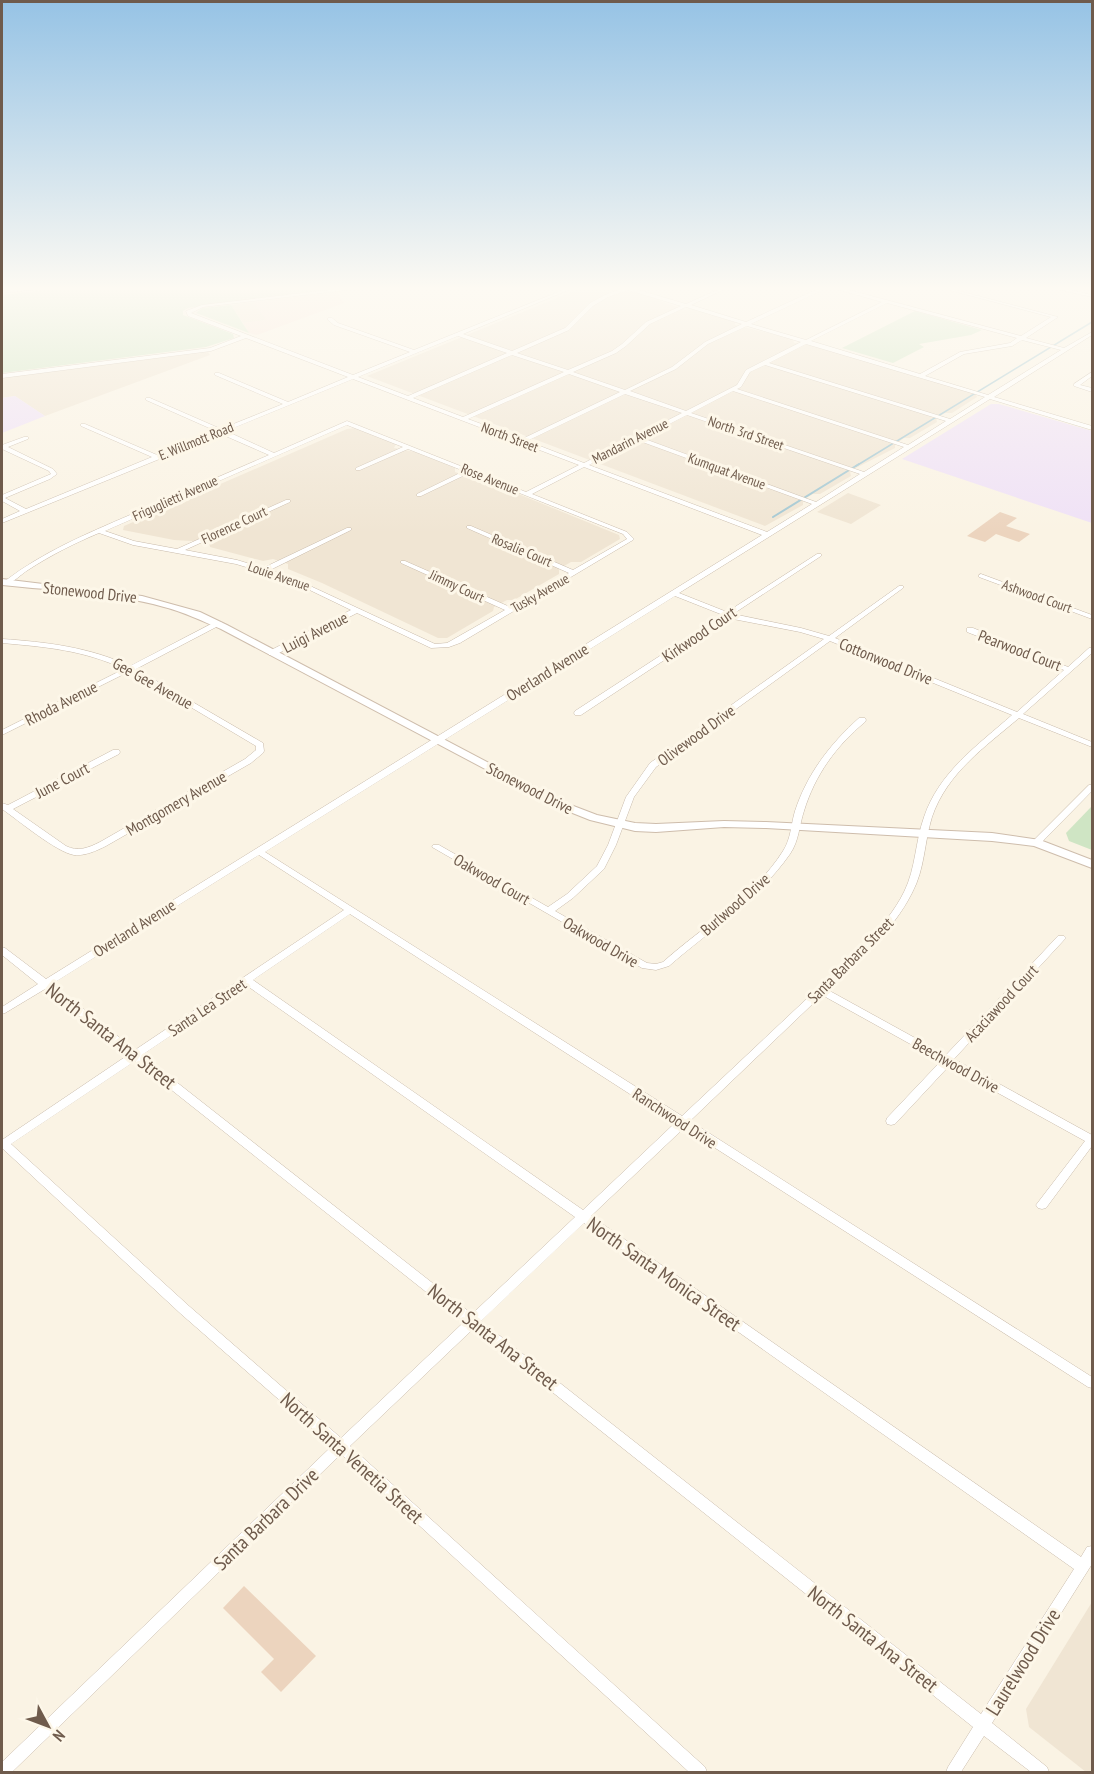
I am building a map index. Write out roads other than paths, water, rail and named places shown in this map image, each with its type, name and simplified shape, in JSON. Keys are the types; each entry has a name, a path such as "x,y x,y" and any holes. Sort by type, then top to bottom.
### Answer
{"street":[{"path":"2,376 58,369"},
{"name":"North Street","path":"332,369 768,535"},
{"name":"E. Willmott Road","path":"2,520 373,369"},
{"path":"408,398 475,369"},
{"name":"North 3rd Street","path":"558,369 865,474"},
{"path":"463,419 575,369"},
{"path":"523,441 671,369"},
{"name":"Mandarin Avenue","path":"527,494 732,389 744,381 745,374 753,369"},
{"path":"784,369 952,421"},
{"path":"901,369 1092,428"},
{"path":"922,375 933,369"},
{"name":"Overland Avenue","path":"2,1011 1035,369"},
{"path":"217,374 288,404"},
{"path":"1092,374 1076,385 1092,390"},
{"path":"732,389 910,447"},
{"path":"148,399 274,455"},
{"name":"Rose Avenue","path":"347,423 626,533 630,539"},
{"name":"Friguglietti Avenue","path":"4,582 46,555 347,423"},
{"path":"83,425 156,457"},
{"path":"2,447 26,438"},
{"name":"Kumquat Avenue","path":"637,438 817,504"},
{"path":"2,447 51,470 54,474 2,498"},
{"path":"358,469 408,447"},
{"path":"419,495 470,471"},
{"path":"2,498 25,511"},
{"name":"Florence Court","path":"180,550 288,501"},
{"name":"Rosalie Court","path":"469,527 575,573"},
{"path":"265,570 349,529"},
{"name":"Louie Avenue","path":"99,531 133,543 180,550 265,570 291,579 434,646 449,645"},
{"name":"Tusky Avenue","path":"449,645 630,539"},
{"name":"Kirkwood Court","path":"578,713 819,555"},
{"name":"Jimmy Court","path":"403,562 510,610"},
{"name":"Ashwood Court","path":"981,576 1092,617"},
{"name":"Stonewood Drive","path":"4,582 142,597 182,608 218,624 570,810 620,825 656,828 724,824 992,837 1036,843 1092,864"},
{"name":"Olivewood Drive","path":"548,911 570,896 601,867 630,796 654,765 902,587"},
{"name":"Cottonwood Drive","path":"674,593 727,615 829,638 1092,745"},
{"name":"Luigi Avenue","path":"272,653 357,610"},
{"name":"Rhoda Avenue","path":"2,733 218,624"},
{"name":"Pearwood Court","path":"970,630 1070,670"},
{"name":"Gee Gee Avenue","path":"2,641 38,643 81,650 107,658 130,668 260,745"},
{"name":"Santa Barbara Street","path":"582,1216 861,953 897,912 915,876 928,811 946,780 1092,650"},
{"name":"Burlwood Drive","path":"656,967 666,964 764,881 787,852 818,768 833,748 862,720"},
{"name":"Montgomery Avenue","path":"4,807 63,848 70,852 84,853 248,761 260,751 260,745"},
{"name":"June Court","path":"4,807 116,752"},
{"path":"1036,843 1092,787"},
{"name":"Oakwood Court","path":"436,847 548,911"},
{"name":"Ranchwood Drive","path":"258,851 1092,1383"},
{"name":"Santa Lea Street","path":"4,1144 350,910"},
{"name":"Oakwood Drive","path":"548,911 645,966 656,967"},
{"name":"Acaciawood Court","path":"891,1121 1061,938"},
{"name":"North Santa Ana Street","path":"2,950 1042,1773"},
{"name":"North Santa Monica Street","path":"246,980 1083,1568"},
{"name":"Beechwood Drive","path":"820,990 1092,1140"},
{"path":"1042,1205 1092,1140"},
{"name":"North Santa Venetia Street","path":"4,1144 700,1773"},
{"name":"Santa Barbara Drive","path":"2,1773 582,1216"},
{"name":"Laurelwood Drive","path":"952,1773 1092,1552"}],"waterway":[{"path":"856,466 1015,369"},
{"path":"773,517 859,464"}]}
